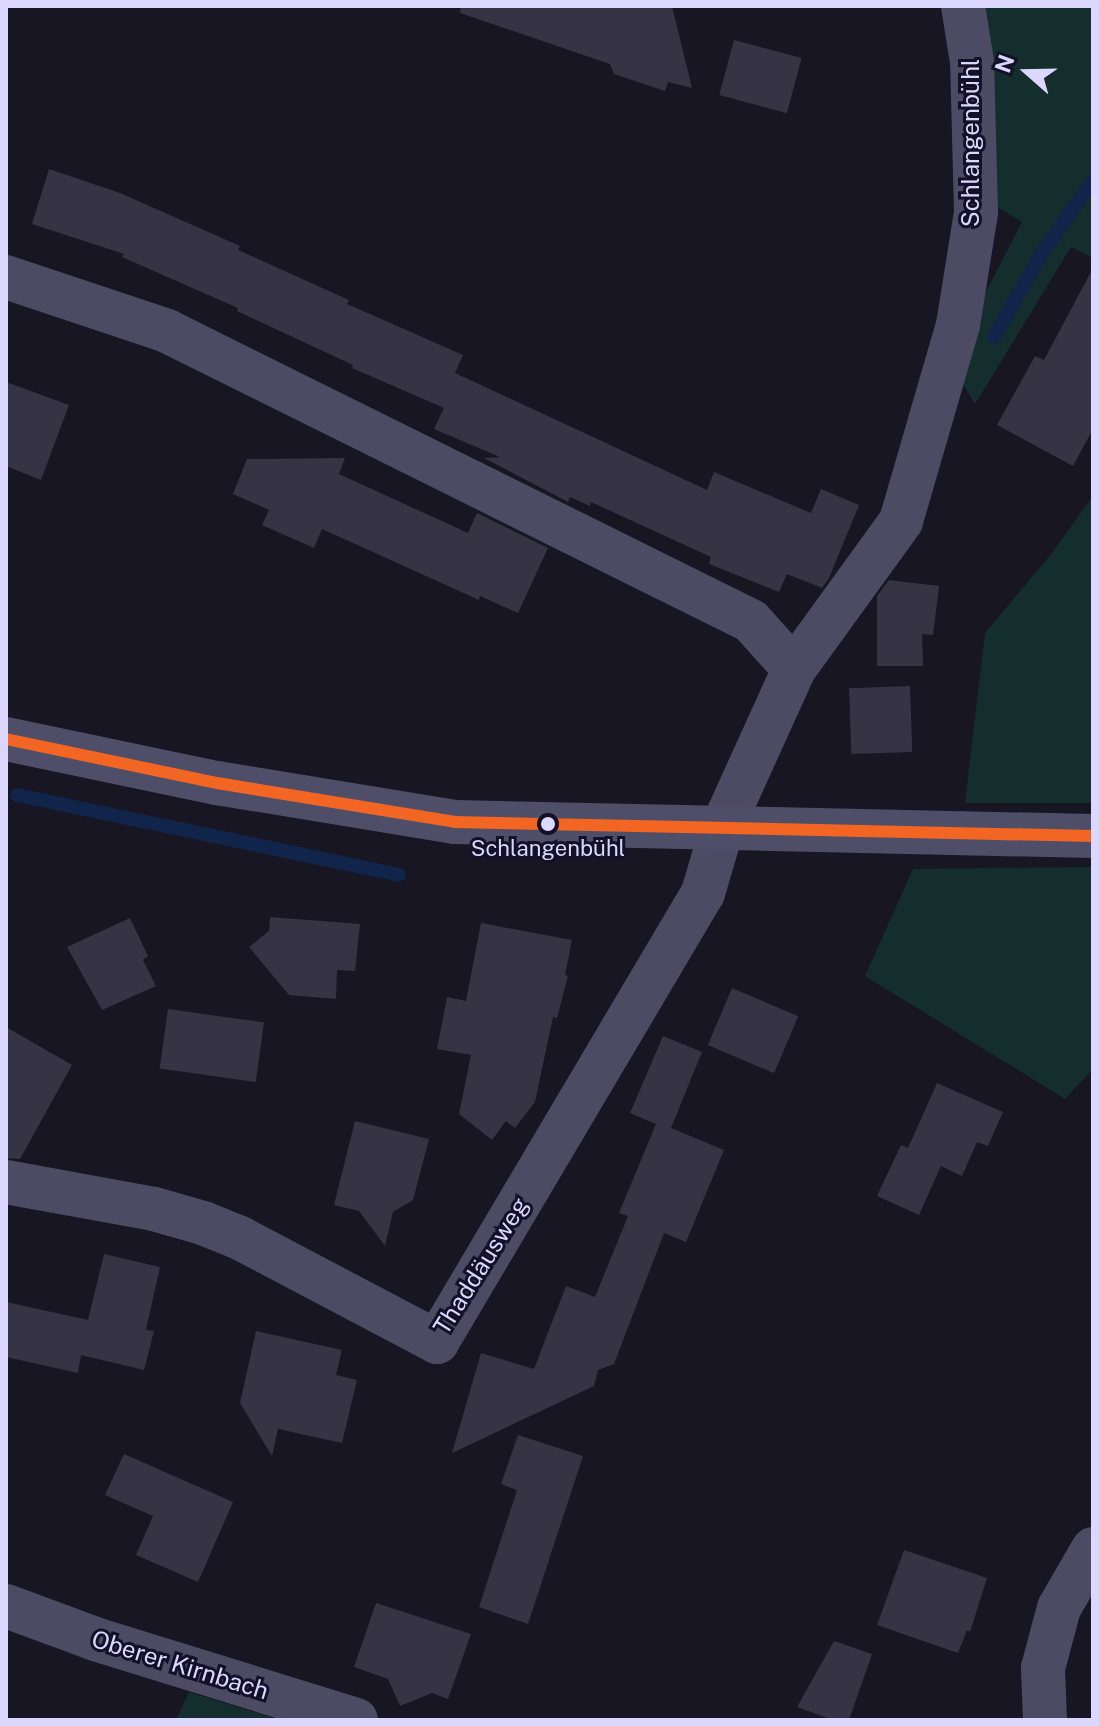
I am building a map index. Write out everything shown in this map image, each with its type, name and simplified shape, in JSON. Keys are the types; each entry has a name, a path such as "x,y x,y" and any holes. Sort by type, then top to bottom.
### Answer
{"main road":[{"path":"6,739 217,783 455,822 1093,836"}],"street":[{"name":"Schlangenbühl","path":"722,828 794,669 901,521 958,325 976,212 972,62 963,6"},
{"path":"6,277 167,331 751,621 794,669"},
{"name":"Thaddäusweg","path":"6,1182 154,1209 203,1223 240,1238 437,1342 703,893 722,828"},
{"path":"1045,1720 1043,1668 1059,1608 1093,1549"},
{"name":"Oberer Kirnbach","path":"6,1606 95,1639 356,1720"}],"green space":[{"path":"982,6 1093,6 1093,258 1071,247 975,404 960,379 978,307 1022,222 987,201"},
{"path":"1093,496 1093,803 965,803 985,633 1052,553"},
{"path":"1093,867 1093,1069 1065,1099 865,976 913,869"},
{"path":"189,1692 280,1720 176,1720"}],"building":[{"path":"461,6 672,6 692,88 668,82 665,91 614,74 610,64 460,13"},
{"path":"734,40 802,58 787,113 719,95"},
{"path":"49,169 120,193 240,246 238,250 349,300 347,304 463,355 455,373 707,490 714,472 811,513 821,489 859,505 829,578 822,588 787,574 779,592 709,564 711,557 591,502 590,506 570,497 568,502 484,458 500,457 434,429 444,408 352,368 353,365 237,311 238,308 122,257 124,254 32,224"},
{"path":"1093,268 1093,429 1073,466 997,425 1035,356 1044,360"},
{"path":"6,382 69,405 41,480 6,466"},
{"path":"345,458 339,474 468,533 477,513 548,548 518,613 480,596 479,600 322,529 314,548 262,525 269,510 233,494 247,459"},
{"path":"889,580 939,586 933,635 922,634 923,666 877,666 877,596"},
{"path":"910,686 912,752 851,754 849,688"},
{"path":"270,917 360,924 355,971 337,970 336,999 289,995 249,947 269,931"},
{"path":"130,918 148,956 143,960 156,986 102,1010 67,947"},
{"path":"481,923 572,940 565,975 568,976 557,1018 553,1017 535,1102 515,1128 506,1121 492,1140 459,1114 471,1055 437,1049 447,997 466,1001"},
{"path":"732,988 798,1016 774,1073 708,1045"},
{"path":"168,1009 264,1022 256,1082 160,1068"},
{"path":"6,1027 72,1065 20,1159 6,1158"},
{"path":"663,1036 702,1052 671,1128 724,1150 686,1242 664,1233 614,1364 598,1370 594,1386 452,1453 481,1353 534,1369 566,1286 595,1297 628,1216 619,1213 656,1124 630,1113"},
{"path":"937,1083 1003,1112 988,1146 977,1142 962,1176 941,1166 919,1215 877,1196 901,1145 908,1148"},
{"path":"355,1121 429,1139 413,1200 393,1212 385,1246 359,1211 334,1205"},
{"path":"104,1254 160,1267 146,1330 154,1331 144,1370 81,1355 78,1373 6,1357 6,1302 88,1320"},
{"path":"256,1331 342,1350 336,1375 357,1380 342,1443 278,1429 272,1456 240,1403"},
{"path":"518,1435 583,1456 528,1624 479,1607 517,1490 501,1484"},
{"path":"124,1454 233,1502 198,1582 136,1555 153,1516 105,1495"},
{"path":"904,1550 987,1578 970,1632 967,1630 958,1653 877,1625"},
{"path":"376,1603 471,1634 448,1699 432,1693 400,1706 388,1679 354,1667"},
{"path":"834,1641 872,1654 849,1720 833,1720 797,1707"}],"waterway":[{"path":"994,337 1040,256 1093,180"},
{"path":"17,795 399,875"}],"transit line":[{"path":"6,739 217,783 455,822 1093,836"}],"place":[{"name":"Schlangenbühl","path":"548,824"}]}
